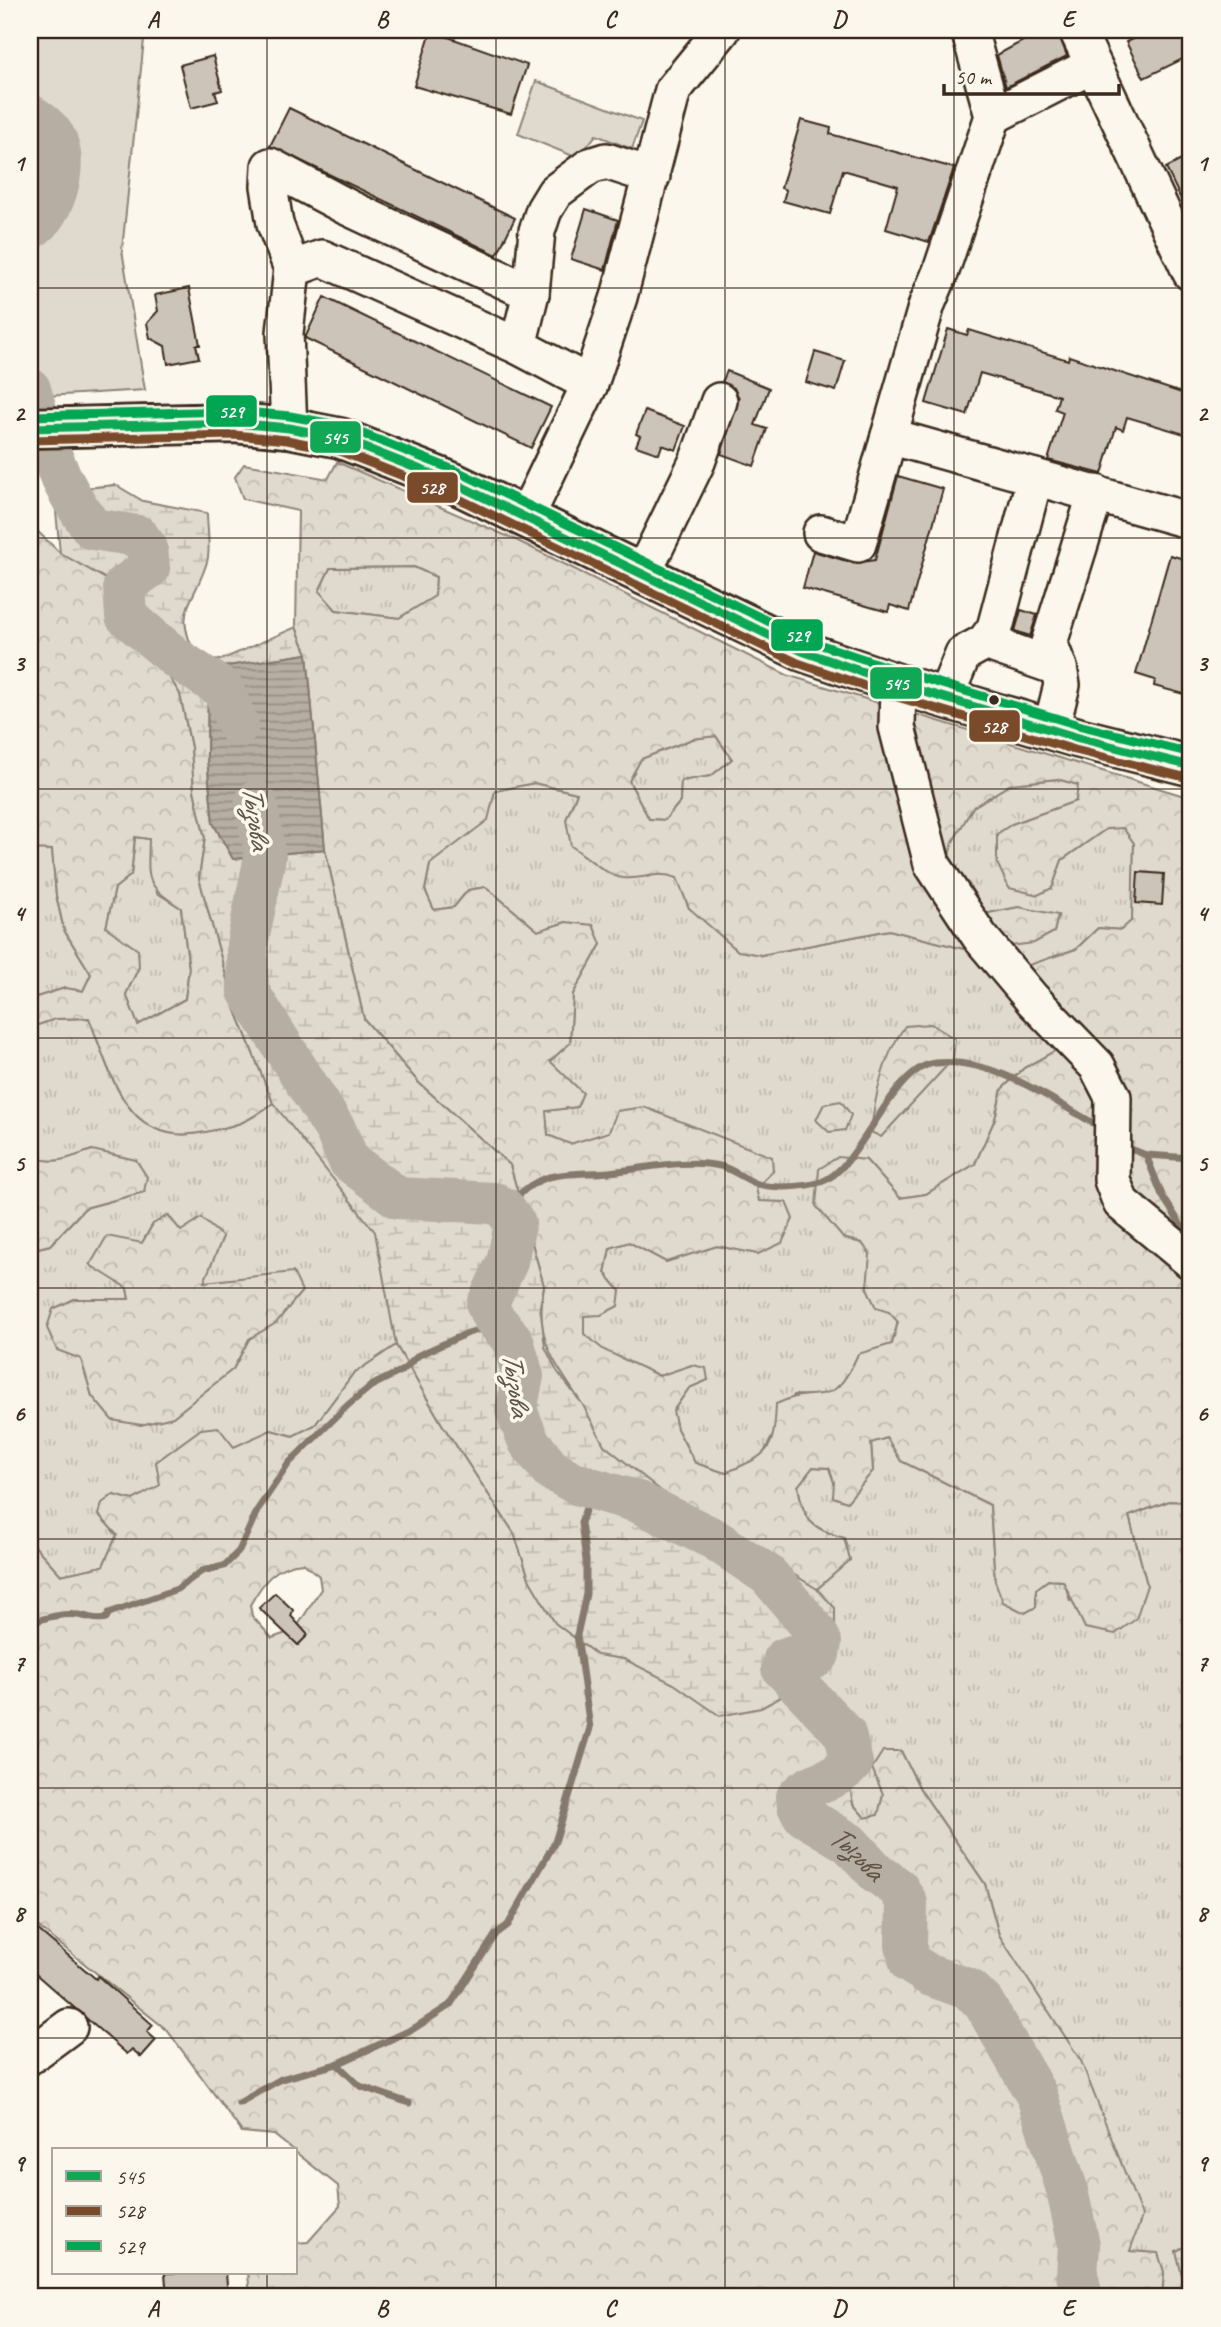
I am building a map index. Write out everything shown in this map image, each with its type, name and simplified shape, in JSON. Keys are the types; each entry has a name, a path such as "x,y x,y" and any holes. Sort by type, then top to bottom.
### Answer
{"main road":[{"path":"30,428 234,423 289,428 368,447 526,517 781,642 898,684 1051,729 1191,766"}],"lane":[{"path":"526,517 590,383 619,297 673,90 722,30"},
{"path":"969,30 993,116"},
{"path":"821,533 858,544 927,304 993,116 1089,41 1191,273"},
{"path":"518,346 531,293 537,230 555,191 590,166 606,161 652,176"},
{"path":"531,293 347,207 271,166 269,186 275,224 307,264 446,314 518,346 590,383"},
{"path":"289,428 285,333 307,264 347,207"},
{"path":"446,314 469,266"},
{"path":"642,575 697,462 719,401"},
{"path":"889,436 1191,521"},
{"path":"946,698 963,654 985,642 995,628 1035,477"},
{"path":"1051,729 1062,685 1059,668 1048,643 1096,494"},
{"path":"985,642 1059,668"},
{"path":"898,684 897,727 932,864 980,937 1032,999 1097,1066 1113,1097 1112,1180 1121,1203 1191,1262"},
{"path":"30,2056 69,2027"}],"green space":[{"path":"30,30 145,30 122,250 145,390 30,397"},
{"path":"536,81 642,121 632,149 596,135 578,158 518,134"},
{"path":"337,462 516,540 787,675 1191,798 1191,1502 1169,1501 1129,1516 1147,1585 1136,1619 1115,1634 1085,1628 1063,1581 1048,1580 1036,1589 1036,1607 1025,1613 1003,1602 995,1581 990,1505 901,1461 887,1438 871,1443 873,1471 847,1502 833,1497 834,1482 829,1468 813,1467 798,1486 806,1515 823,1531 844,1538 850,1560 817,1589 831,1635 790,1691 801,1694 834,1731 844,1754 853,1804 865,1818 878,1815 883,1794 872,1768 883,1751 901,1751 920,1789 985,1884 999,1935 1081,2061 1142,2216 1130,2251 1158,2253 1164,2272 1162,2297 250,2297 248,2274 298,2274 298,2243 308,2242 340,2206 338,2186 298,2154 298,2148 290,2148 274,2135 242,2132 167,2030 30,1920 30,1541 61,1575 103,1566 117,1535 99,1515 102,1503 113,1495 133,1500 160,1485 156,1462 201,1429 218,1427 234,1447 271,1430 293,1436 315,1425 353,1374 396,1345 442,1424 514,1533 530,1581 665,1494 601,1443 582,1404 555,1362 544,1336 544,1286 510,1165 419,1083 364,1019 325,849 307,654 296,627 298,511 243,499 235,477 244,464 328,479","holes":["414,567 436,577 435,596 399,618 336,610 319,591 330,568","716,736 732,759 711,776 681,781 680,802 665,820 649,819 629,781 641,759 692,739","1057,779 1078,785 1076,801 1012,824 997,834 997,863 1009,888 1038,895 1052,888 1062,860 1106,829 1123,828 1134,843 1132,920 1121,930 1098,928 1076,949 1029,965 1018,977 1062,1047 1024,1068 1002,1089 995,1119 975,1164 926,1194 900,1198 866,1160 838,1157 819,1169 816,1206 843,1238 862,1243 870,1254 867,1288 876,1308 889,1312 898,1322 892,1344 858,1354 849,1373 832,1391 791,1398 776,1404 771,1442 760,1456 725,1473 695,1463 677,1429 673,1411 689,1388 708,1380 706,1368 692,1365 659,1376 604,1350 584,1334 584,1316 601,1315 618,1306 620,1291 605,1273 610,1248 629,1242 666,1262 717,1246 758,1254 782,1243 793,1219 786,1202 759,1201 756,1188 773,1171 772,1157 644,1107 617,1111 609,1132 570,1144 548,1135 546,1111 577,1107 583,1093 550,1061 570,1043 573,994 601,944 593,925 566,922 538,931 486,887 468,890 454,907 434,910 425,890 430,864 488,820 495,791 534,783 577,793 566,820 571,846 603,869 623,878 656,875 677,878 689,908 738,951 761,955 889,930 972,951 1034,943 1054,932 1058,915 1019,907 979,915 940,894 952,843 973,807 1011,784","303,1563 319,1576 321,1589 295,1630 272,1638 252,1616 250,1605 260,1589 277,1571"]},
{"path":"116,485 129,554 304,871 325,849 364,1019 397,1345 353,1374 315,1425 293,1436 271,1430 133,1500 113,1495 99,1515 117,1535 103,1566 61,1575 30,1541 30,1250 50,1245 85,1208 144,1192 92,1150 53,1161 30,1155 30,1022 38,1025 55,1019 89,1018 115,1084 126,1103 140,1119 157,1130 178,1134 205,1132 241,1123 273,1103 59,522 54,491","holes":["153,1224 181,1231 204,1283 292,1273 276,1322 249,1339 233,1369 92,1396 81,1359 74,1299 129,1299 127,1288 90,1264 142,1243"]},
{"path":"116,485 143,501 207,513 207,562 185,618 186,629 197,658 221,660 296,627 307,654 221,667 208,679 207,758 213,823 233,859 325,849 364,1019 419,1083 510,1165 544,1286 540,1306 545,1347 557,1371 583,1405 604,1445 665,1494 817,1589 835,1608 835,1639 809,1682 761,1708 720,1716 674,1684 624,1659 597,1655 555,1623 530,1581 514,1533 442,1424 396,1345 375,1232 273,1103 235,1008 199,878 205,838 194,790 191,747 180,694 161,664 128,631 115,584 60,553 54,491"},
{"path":"30,524 60,553 115,584 128,631 161,664 180,694 191,747 194,790 205,838 199,878 235,1008 273,1103 241,1123 205,1132 179,1134 157,1130 140,1119 126,1103 115,1084 89,1018 55,1019 38,1025 30,1022 30,999 65,988 83,991 91,974 64,930 56,895 52,850 30,849","holes":["135,837 149,839 148,864 151,880 160,893 181,908 189,968 185,999 138,1025 126,994 139,967 138,950 106,927 115,888 131,875"]},
{"path":"414,567 436,577 435,596 399,618 336,610 319,591 330,568"},
{"path":"716,736 732,760 711,776 681,781 680,802 665,820 649,819 629,781 641,759 692,739"},
{"path":"1057,779 1079,785 1076,801 1012,824 1052,888 1062,860 1106,829 1123,827 1134,843 1133,920 1122,930 1098,928 1076,949 1030,965 1062,1047 1024,1068 1002,1089 995,1119 975,1164 926,1194 900,1198 866,1160 843,1238 862,1243 871,1254 867,1288 898,1321 892,1344 858,1355 847,1377 835,1390 819,1395 794,1395 761,1458 725,1473 695,1463 677,1429 673,1411 689,1388 708,1380 692,1365 660,1376 604,1351 584,1334 584,1315 601,1315 620,1291 605,1273 610,1248 629,1242 666,1262 717,1246 758,1254 756,1188 773,1171 609,1132 570,1145 548,1135 545,1111 576,1107 550,1061 570,1043 573,994 601,944 566,922 538,931 486,887 468,890 454,907 434,910 425,890 430,864 451,845 495,791 534,783 577,793 566,820 648,877 661,872 677,878 689,908 761,955 889,930 972,951 1054,932 1058,916 1019,907 979,915 939,893 952,843 973,807 1011,784"},
{"path":"135,837 149,839 157,893 181,908 189,968 185,999 138,1025 126,994 139,967 106,927 115,888 131,875"},
{"path":"30,849 52,849 56,895 64,930 91,974 83,991 65,988 30,999"},
{"path":"931,1024 955,1039 953,1059 881,1137 871,1132 878,1090 891,1050 905,1026"},
{"path":"841,1101 851,1115 845,1130 829,1132 816,1120 824,1104"},
{"path":"92,1150 136,1160 147,1177 144,1192 85,1208 50,1245 30,1250 30,1155 53,1161"},
{"path":"168,1215 181,1231 201,1218 223,1237 204,1282 293,1272 302,1291 276,1323 249,1339 233,1369 173,1417 141,1425 112,1420 92,1396 81,1359 57,1350 47,1328 53,1309 74,1299 129,1299 127,1288 90,1265 107,1236 142,1243 153,1224"},
{"path":"887,1438 901,1461 990,1505 995,1581 1036,1589 1048,1580 1064,1581 1070,1601 1147,1585 1129,1516 1169,1501 1191,1502 1191,2244 1176,2251 1191,2297 1162,2297 1164,2272 1130,2252 999,1935 985,1884 920,1789 901,1751 878,1815 865,1818 853,1804 844,1754 834,1731 801,1695 790,1691 817,1589 850,1560 844,1538 823,1531 810,1521 798,1486 813,1467 829,1468 834,1482 873,1471 871,1442"},
{"path":"1191,2244 1191,2286 1182,2275 1176,2251"}],"water":[{"path":"307,654 325,849 233,859 213,823 207,758 208,679 221,667"}],"building":[{"path":"1043,30 1057,30 1067,56 1006,87 997,55"},
{"path":"1151,30 1191,30 1191,55 1144,78 1126,42"},
{"path":"431,31 527,65 511,114 414,86"},
{"path":"213,56 222,90 215,92 218,101 191,108 180,65"},
{"path":"289,108 515,218 497,255 270,146"},
{"path":"801,120 831,128 830,134 954,168 929,242 886,229 898,186 843,170 830,214 783,201 786,190 781,188"},
{"path":"1191,155 1191,220 1166,168"},
{"path":"586,209 618,220 605,270 571,259"},
{"path":"189,288 200,345 196,345 199,358 168,364 165,346 150,338 147,323 158,311 155,295"},
{"path":"324,297 551,407 531,448 305,338"},
{"path":"948,329 967,335 969,330 1068,360 1069,356 1191,396 1191,436 1127,417 1123,430 1116,427 1102,474 1048,460 1063,412 1055,409 1059,396 980,373 967,415 926,403"},
{"path":"815,352 845,361 836,391 806,382"},
{"path":"727,371 769,388 755,425 767,429 754,466 721,454 739,398 734,388 722,382"},
{"path":"645,411 685,426 676,450 662,445 659,454 636,446 640,436 636,434"},
{"path":"898,476 943,489 909,611 890,605 888,612 803,588 813,551 853,563 875,560"},
{"path":"1170,555 1191,561 1191,696 1154,686 1155,680 1136,674"},
{"path":"1021,610 1037,615 1030,636 1015,631"},
{"path":"1138,872 1164,874 1162,905 1136,903"},
{"path":"275,1593 293,1610 291,1616 308,1635 298,1645 259,1608"},
{"path":"30,1923 96,1979 98,1976 153,2025 147,2032 156,2040 141,2057 132,2049 127,2054 30,1969"},
{"path":"165,2274 226,2274 228,2297 167,2297"}],"waterway":[{"name":"Тызьва","path":"30,115 49,130 57,143 60,156 54,198 39,222 30,229"},
{"name":"Тызьва","path":"30,389 54,463 81,513 93,529 138,536 147,548 149,568 124,586 126,616 176,658 223,689 238,725"},
{"name":"Тызьва","path":"256,801 265,857 247,945 248,991 335,1129 349,1161 398,1198 494,1203 505,1209 515,1224 507,1262 487,1305 492,1316 513,1341 523,1376 516,1410 529,1442 551,1470 577,1484 638,1502 714,1539 768,1575 816,1632 821,1642 819,1654 813,1659 792,1656 784,1659 782,1668 845,1734 852,1763 838,1774 802,1792 797,1797 798,1806 804,1816 849,1843 877,1873 898,1888 907,1903 906,1945 910,1963 929,1975 968,1989 983,2002 1037,2096 1066,2186 1079,2245 1077,2275 1082,2297"},
{"path":"505,1209 529,1187 546,1178 679,1164 720,1166 765,1186 790,1187 821,1182 836,1173 850,1158 904,1082 919,1069 935,1063 978,1066 999,1073 1038,1091 1095,1124"},
{"path":"1121,1145 1146,1155 1191,1158"},
{"path":"1146,1155 1162,1195 1191,1241"},
{"path":"30,1624 63,1615 106,1618 109,1613 177,1589 202,1571 224,1566 239,1551 258,1509 289,1463 348,1405 371,1386 403,1370 419,1355 484,1328 503,1329"},
{"path":"239,2103 281,2079 337,2064 413,2029 450,2005 496,1934 508,1925 555,1842 590,1728 577,1635 586,1594 586,1560 581,1523 592,1489"},
{"path":"337,2064 360,2086 409,2103"}],"transit line":[{"name":"529","path":"30,416 235,411 290,416 343,426 459,472 807,640 902,672 1082,726 1191,753"},
{"name":"545","path":"30,428 234,423 289,428 340,438 454,483 802,651 898,684 1079,738 1191,766"},
{"name":"528","path":"30,440 234,435 287,440 337,450 449,494 798,663 894,696 1075,750 1188,778"}]}
